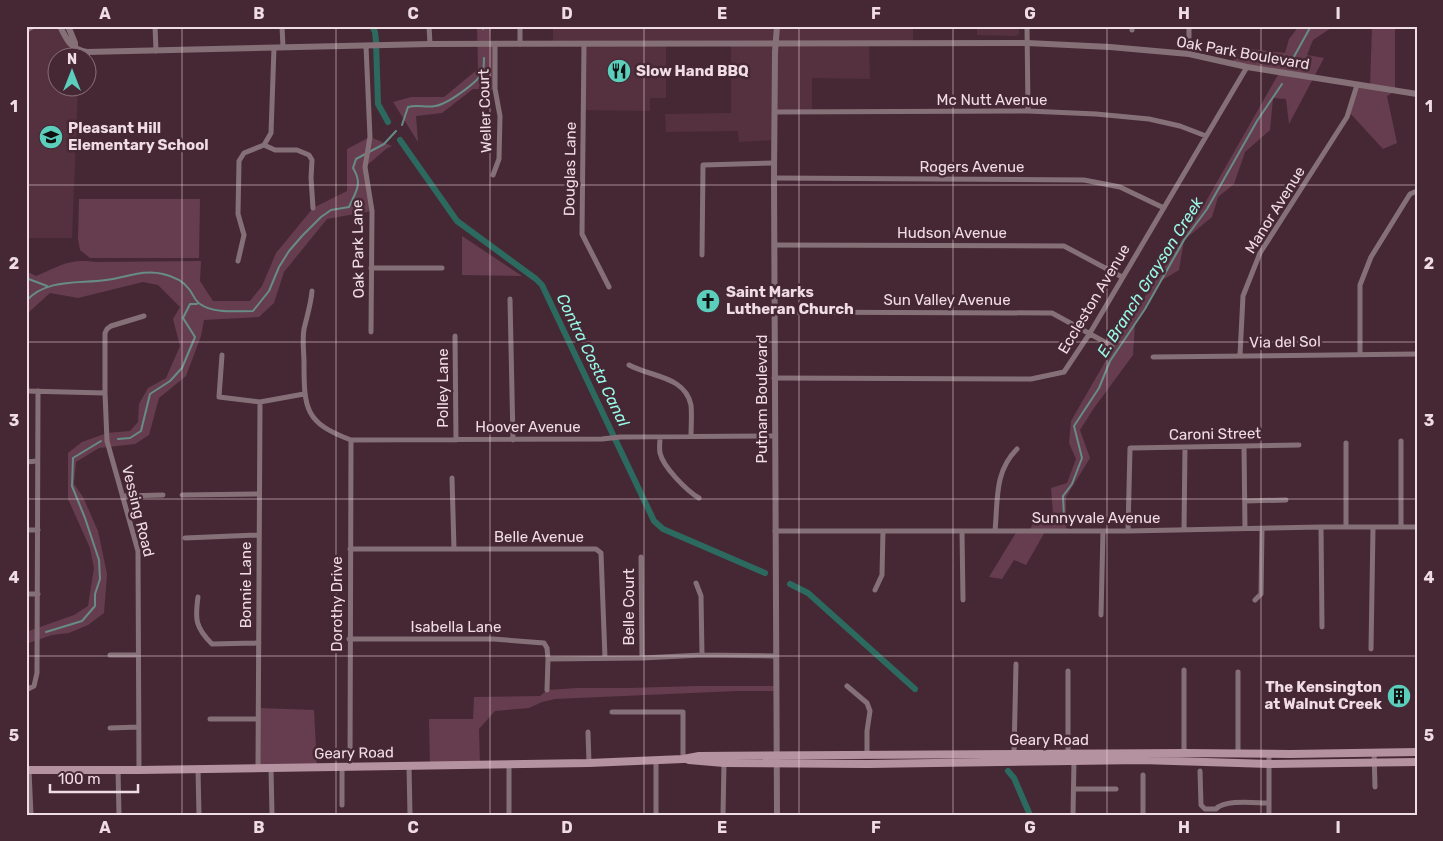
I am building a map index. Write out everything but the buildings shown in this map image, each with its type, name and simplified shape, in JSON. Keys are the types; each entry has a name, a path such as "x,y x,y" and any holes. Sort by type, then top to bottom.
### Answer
{"main road":[{"path":"1184,752 1184,762"},
{"name":"Geary Road","path":"682,759 724,763 867,755 1417,752"},
{"name":"Geary Road","path":"27,770 198,770 589,763 656,761 698,756 967,763 1142,760 1269,764 1417,762"}],"street":[{"path":"26,30 33,26"},
{"path":"60,26 69,45 75,48"},
{"path":"68,26 75,43 75,48"},
{"path":"155,26 156,51"},
{"path":"282,26 283,48"},
{"path":"429,26 430,44"},
{"path":"520,26 520,44"},
{"name":"Putnam Boulevard","path":"777,26 774,112 777,815"},
{"path":"1027,26 1028,111"},
{"path":"1189,26 1189,54"},
{"name":"Oak Park Boulevard","path":"98,52 430,44 1028,43 1110,47 1189,54 1247,67 1417,94"},
{"name":"Weller Court","path":"493,176 499,159 500,116 495,89 495,44"},
{"name":"Douglas Lane","path":"584,44 582,234 609,287"},
{"name":"Oak Park Lane","path":"369,46 369,147 366,167 372,211 371,332"},
{"path":"238,261 244,235 238,214 238,161 244,154 264,144 271,133 274,48"},
{"name":"Eccleston Avenue","path":"774,378 1031,379 1064,372 1090,333 1247,67"},
{"name":"Manor Avenue","path":"1240,355 1243,296 1260,252 1347,117 1357,85"},
{"name":"Mc Nutt Avenue","path":"774,112 1028,111 1096,114 1149,119 1180,126 1206,136"},
{"path":"264,144 275,150 297,150 309,155 312,160 311,178 314,208"},
{"path":"702,255 703,165 774,163"},
{"name":"Rogers Avenue","path":"774,178 1084,180 1120,186 1164,208"},
{"path":"1360,354 1360,285 1371,257 1410,194 1417,191"},
{"name":"Hudson Avenue","path":"774,245 1064,246 1122,278"},
{"path":"372,268 442,268"},
{"path":"222,355 219,397 260,402 304,394 304,330 311,304 312,291"},
{"path":"510,299 513,440"},
{"name":"Sun Valley Avenue","path":"774,312 1052,313 1112,346"},
{"name":"Vessing Road","path":"139,770 138,551 108,441 105,393 107,329 111,326 144,316"},
{"name":"Polley Lane","path":"455,336 456,440"},
{"name":"Via del Sol","path":"1153,357 1417,354"},
{"path":"629,365 640,371 673,380 680,386 688,396 691,406 691,436"},
{"path":"26,391 105,393"},
{"path":"26,690 34,686 36,682 38,391"},
{"name":"Hoover Avenue","path":"304,394 313,418 331,433 350,440 513,440 774,436"},
{"name":"Bonnie Lane","path":"258,768 260,402"},
{"path":"660,437 660,453 663,461 689,492 698,498"},
{"name":"Dorothy Drive","path":"342,805 346,767 349,639 350,440"},
{"path":"1400,441 1401,527"},
{"path":"1346,443 1346,527"},
{"name":"Caroni Street","path":"1128,531 1130,448 1299,445"},
{"path":"1244,446 1245,529"},
{"path":"1184,530 1185,448"},
{"path":"996,531 999,478 1011,455 1018,449"},
{"path":"26,462 38,462"},
{"path":"452,478 454,549"},
{"path":"182,495 259,494"},
{"path":"123,496 163,495"},
{"path":"1245,501 1286,500"},
{"path":"1321,527 1322,627"},
{"name":"Sunnyvale Avenue","path":"775,531 1128,531 1417,527"},
{"path":"1372,649 1373,528"},
{"path":"1255,600 1261,594 1262,529"},
{"path":"26,530 38,530"},
{"path":"875,590 882,575 882,531"},
{"path":"962,531 963,600"},
{"path":"1101,615 1103,531"},
{"path":"185,538 259,535"},
{"name":"Belle Avenue","path":"350,549 596,550 601,553 605,658"},
{"name":"Belle Court","path":"642,557 642,658"},
{"path":"696,583 701,596 702,655"},
{"path":"26,594 38,594"},
{"path":"198,597 197,625 212,644 259,643"},
{"name":"Isabella Lane","path":"349,639 493,639 529,641 544,643 547,648 548,660"},
{"path":"110,655 138,655"},
{"path":"547,690 548,660 702,655 775,656"},
{"path":"1014,754 1016,664"},
{"path":"1184,670 1184,752"},
{"path":"1068,671 1068,754"},
{"path":"1238,672 1238,753"},
{"path":"847,686 867,703 870,711 866,731 867,755"},
{"path":"612,712 682,712 682,759"},
{"path":"210,719 258,719"},
{"path":"110,728 138,727"},
{"path":"588,732 589,763"},
{"path":"1374,752 1375,787"},
{"path":"1269,754 1269,815"},
{"path":"656,761 656,815"},
{"path":"1073,815 1074,761"},
{"path":"724,763 724,815"},
{"path":"509,764 509,815"},
{"path":"409,766 410,815"},
{"path":"271,768 272,815"},
{"path":"27,770 31,815"},
{"path":"118,770 119,815"},
{"path":"198,770 199,815"},
{"path":"1200,771 1201,805 1209,812 1216,809 1220,804 1269,803"},
{"path":"1143,775 1143,815"},
{"path":"1074,789 1116,789"}],"shaded area":[{"name":"Pleasant Hill Elementary School","path":"33,26 60,26 76,48 48,48 48,98 78,98 72,238 26,238 26,30"},
{"path":"477,26 491,26 489,44 495,44 495,89 473,89 442,113 416,116 418,142 393,102 411,97 444,97 478,69"},
{"path":"553,26 913,26 913,44 869,44 870,79 812,78 812,112 775,112 774,140 739,142 738,131 666,132 665,114 731,113 731,43 666,44 666,98 650,98 650,111 583,110 584,44 553,44"},
{"path":"977,26 1019,26 1019,34 1016,36 977,35"},
{"path":"1299,26 1334,26 1313,40 1307,55 1324,58 1289,124 1286,99 1273,98 1270,130 1245,152 1234,184 1218,197 1212,217 1184,240 1179,270 1159,282 1135,324 1133,355 1080,430 1090,458 1066,497 1066,530 1046,530 1026,565 1014,560 1002,579 989,577 1017,531 1030,530 1035,518 1053,514 1051,488 1067,483 1076,459 1069,443 1071,421 1124,329 1201,210 1279,73 1231,63 1244,48 1285,53 1289,39"},
{"path":"1372,26 1395,26 1395,91 1387,96 1397,143 1383,149 1349,112 1357,85 1370,87"},
{"path":"370,137 392,146 365,167 372,211 327,219 284,272 274,303 259,317 204,320 201,336 186,376 159,398 149,435 135,444 99,448 76,462 74,484 83,497 98,531 107,574 104,613 88,625 69,633 52,635 26,644 26,632 74,615 88,606 94,568 90,548 68,499 68,453 82,442 107,433 130,431 138,422 139,404 148,388 166,378 180,346 173,319 180,307 158,285 143,282 78,298 50,293 29,312 29,340 26,343 26,271 36,276 65,264 79,261 201,261 200,281 213,301 250,301 262,286 276,253 313,208 347,191 347,149"},
{"path":"79,199 200,199 199,258 90,258 80,250 78,239"},
{"path":"462,236 522,276 462,275"},
{"path":"775,686 776,691 555,699 529,708 495,711 479,729 480,765 430,765 429,719 473,719 474,697 540,696 547,690 577,688"},
{"path":"258,708 314,710 317,767 258,768"}],"waterway":[{"name":"Contra Costa Canal","path":"372,26 376,41 378,104 388,122"},
{"path":"1291,62 1311,26"},
{"path":"402,125 408,107 440,105 468,88 482,73 484,58"},
{"name":"E. Branch Grayson Creek","path":"1064,517 1063,496 1072,484 1082,458 1074,426 1099,388 1110,361 1145,309 1184,240 1207,209 1257,121 1282,84"},
{"path":"26,301 34,294 53,285 106,280 141,273 155,273 170,276 181,281 187,286 198,303 206,307 226,311 253,311 269,291 279,267 289,251 302,236 331,210 349,207 358,183 353,168 356,159 384,144 396,131"},
{"name":"Contra Costa Canal","path":"400,140 457,221 542,285 654,521 663,529 765,573"},
{"path":"26,278 47,286"},
{"path":"118,439 130,438 141,431 150,394 170,381 182,368 195,337 183,318 190,304 197,304"},
{"path":"46,632 82,621 95,606 95,594 100,579 99,560 72,486 73,458 101,441"},
{"name":"Contra Costa Canal","path":"790,584 808,593 915,689"},
{"name":"Contra Costa Canal","path":"1008,771 1014,778 1030,815"}],"place":[{"name":"Slow Hand BBQ","path":"619,71"},
{"name":"Pleasant Hill Elementary School","path":"51,137"},
{"name":"Saint Marks Lutheran Church","path":"708,301"},
{"name":"The Kensington at Walnut Creek","path":"1399,696"}]}
